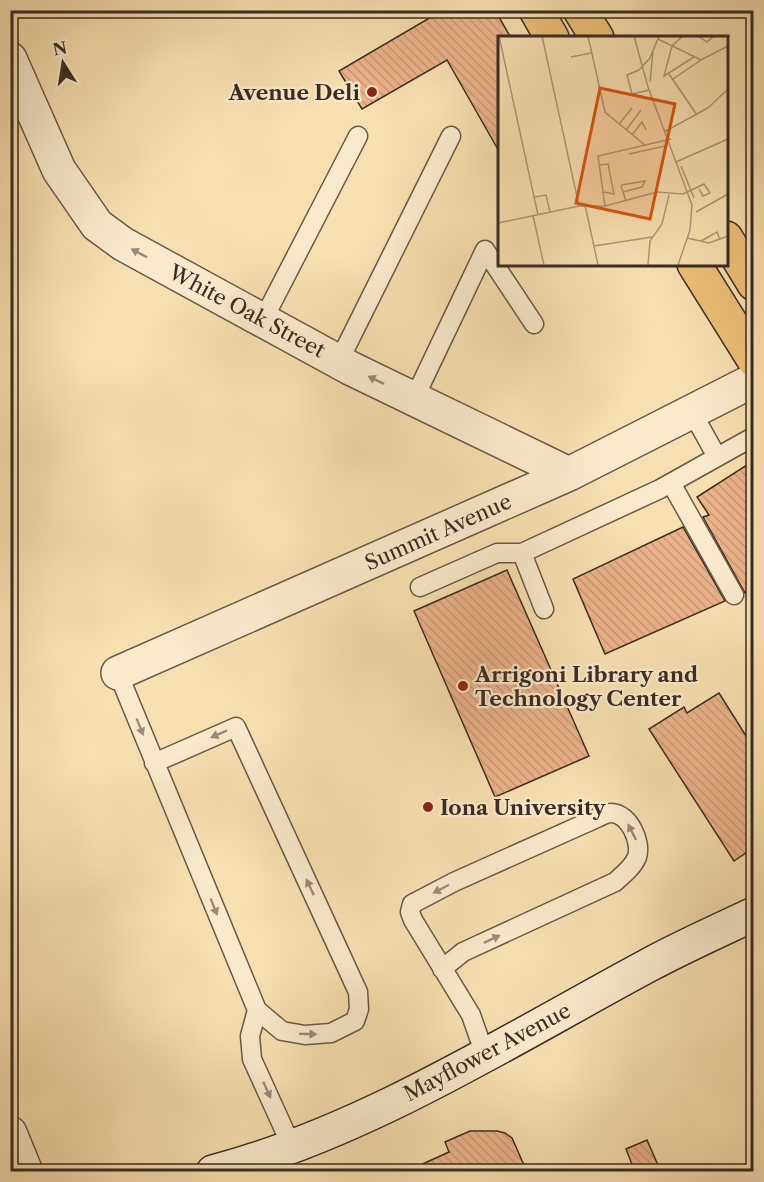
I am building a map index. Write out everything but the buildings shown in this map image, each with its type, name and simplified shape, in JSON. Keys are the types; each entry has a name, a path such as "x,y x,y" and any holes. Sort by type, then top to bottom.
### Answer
{"main road":[{"path":"536,10 551,36"},
{"path":"580,10 596,36"},
{"path":"728,241 753,282"},
{"path":"695,266 753,360"}],"street":[{"name":"White Oak Street","path":"10,59 59,170 97,225 123,244 339,361 569,474"},
{"path":"720,303 753,282"},
{"name":"Summit Avenue","path":"117,673 569,474 753,380"},
{"name":"Mayflower Avenue","path":"213,1172 292,1147 393,1102 485,1055 650,964 753,914"},
{"path":"10,1134 26,1172"}],"lane":[{"path":"263,320 358,136"},
{"path":"339,361 451,136"},
{"path":"414,399 485,250 534,324"},
{"path":"692,412 717,458"},
{"path":"420,587 497,553 522,553 671,483 753,437"},
{"path":"671,483 734,595"},
{"path":"522,553 544,609"},
{"path":"117,673 154,763 257,1010 282,1031 305,1035 331,1033 355,1021 359,1009 358,992 236,727 154,763"},
{"path":"442,969 464,952 615,882 630,868 637,857 638,845 629,824 619,816 610,813 454,882 412,904 410,912 413,920 442,969 471,1016 485,1055"},
{"path":"257,1010 250,1036 252,1059 292,1147"}],"place":[{"name":"Avenue Deli","path":"372,92"},
{"name":"Arrigoni Library and Technology Center","path":"463,686"},
{"name":"Iona University","path":"428,807"}]}
